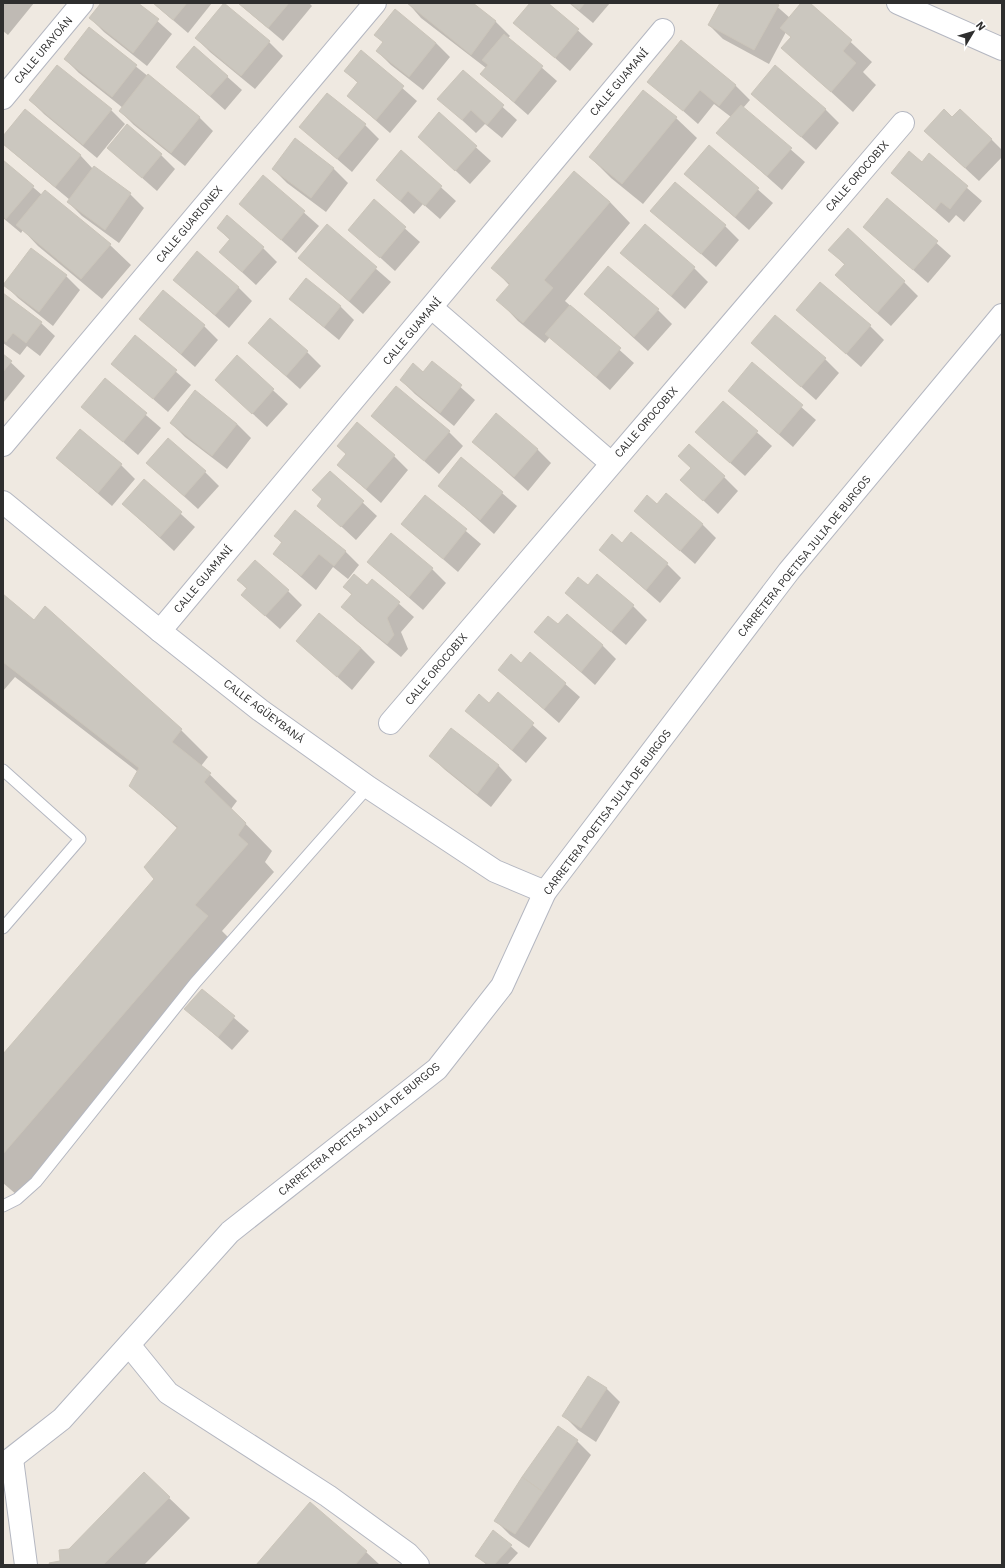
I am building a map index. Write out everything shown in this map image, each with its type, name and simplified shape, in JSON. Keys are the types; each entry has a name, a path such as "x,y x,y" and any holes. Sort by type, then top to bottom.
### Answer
{"street":[{"name":"CALLE URAYOÁN","path":"3,98 82,3"},
{"name":"CALLE GUARIONEX","path":"3,445 375,3"},
{"path":"898,3 999,51"},
{"name":"CALLE GUAMANÍ","path":"160,631 432,308 662,30"},
{"name":"CALLE OROCOBIX","path":"390,723 903,123"},
{"path":"432,308 611,463"},
{"name":"CARRETERA POETISA JULIA DE BURGOS","path":"7,1462 62,1419 230,1232 437,1069 502,986 545,892 789,571 1002,315"},
{"name":"CALLE AGÜEYBANÁ","path":"3,502 160,631 260,710 368,787 495,871 545,892"},
{"path":"129,1346 168,1393 328,1496 408,1554 418,1565"},
{"path":"7,1462 26,1565"}],"lane":[{"path":"3,770 80,839 3,928"},
{"path":"3,1206 17,1199 36,1182 195,983 368,787"}],"building":[{"path":"101,3 138,3 159,19 133,53 89,18"},
{"path":"153,3 187,3 173,20"},
{"path":"224,3 270,41 241,76 195,38"},
{"path":"238,3 289,3 268,28"},
{"path":"407,3 473,3 496,21 471,55"},
{"path":"530,3 548,3 579,29 555,58 513,23"},
{"path":"570,3 585,3 579,10"},
{"path":"720,3 775,3 779,5 754,50 708,25"},
{"path":"801,3 810,3 852,40 843,51 856,63 831,92 781,48 791,37 780,28"},
{"path":"395,9 436,43 409,77 376,51 383,42 374,35"},
{"path":"89,27 137,65 112,97 64,59"},
{"path":"504,34 543,66 514,102 480,74 488,65 482,60"},
{"path":"681,40 736,85 719,106 700,90 683,111 647,82"},
{"path":"194,46 228,76 210,96 176,67"},
{"path":"361,50 404,86 376,120 347,96 358,82 344,71"},
{"path":"57,65 112,109 83,145 29,100"},
{"path":"775,65 826,109 801,137 751,94"},
{"path":"463,70 504,105 487,125 471,110 462,120 437,99"},
{"path":"148,74 200,117 171,153 119,111"},
{"path":"643,90 677,117 622,184 589,157"},
{"path":"327,93 366,124 337,159 299,127"},
{"path":"741,105 792,148 767,176 716,133"},
{"path":"25,109 81,155 55,187 3,144 3,136"},
{"path":"944,109 952,117 960,109 992,139 965,168 924,131"},
{"path":"439,112 477,146 455,171 418,137"},
{"path":"127,124 162,154 142,178 107,148"},
{"path":"295,138 334,168 311,198 272,169"},
{"path":"709,145 759,188 735,217 684,174"},
{"path":"401,150 442,186 425,206 408,191 400,201 376,180"},
{"path":"909,151 922,162 929,153 968,186 950,209 941,202 935,210 891,173"},
{"path":"3,160 34,186 6,219 3,217"},
{"path":"94,166 131,193 105,230 67,202"},
{"path":"574,171 610,202 544,280 553,288 523,323 496,300 510,284 491,268"},
{"path":"263,175 305,211 281,240 239,204"},
{"path":"675,182 726,225 701,254 650,211"},
{"path":"45,190 111,244 81,279 16,225"},
{"path":"887,198 938,241 913,270 863,227"},
{"path":"374,199 406,227 380,258 348,230"},
{"path":"227,215 264,247 242,272 219,252 230,239 217,228"},
{"path":"327,224 377,267 349,301 298,258"},
{"path":"645,224 695,267 671,296 620,253"},
{"path":"848,228 905,281 877,313 835,275 845,264 828,250"},
{"path":"31,248 67,275 39,312 3,285"},
{"path":"197,251 239,287 215,315 173,280"},
{"path":"608,266 659,309 634,337 584,294"},
{"path":"306,278 341,306 324,327 289,299"},
{"path":"820,282 871,325 846,354 796,310"},
{"path":"163,290 205,325 181,354 139,319"},
{"path":"3,293 42,322 26,343 13,333 6,342 3,340"},
{"path":"570,305 621,348 596,377 545,334"},
{"path":"775,315 826,358 801,387 751,343"},
{"path":"270,318 308,351 286,376 248,343"},
{"path":"135,335 177,370 153,399 111,364"},
{"path":"3,354 12,361 3,372"},
{"path":"237,355 274,389 252,414 215,380"},
{"path":"432,361 462,385 440,413 400,380 413,363 423,372"},
{"path":"752,362 803,405 779,434 728,391"},
{"path":"105,378 147,413 123,442 81,407"},
{"path":"396,386 450,431 424,461 371,416"},
{"path":"195,390 237,424 212,456 170,423"},
{"path":"723,401 758,431 730,463 695,432"},
{"path":"496,413 538,449 514,477 472,442"},
{"path":"357,422 395,455 366,489 337,465 346,454 337,446"},
{"path":"80,429 122,464 98,493 56,458"},
{"path":"168,438 206,471 184,496 146,463"},
{"path":"689,444 725,476 703,501 680,480 691,468 678,456"},
{"path":"461,457 503,492 480,520 438,486"},
{"path":"330,471 364,501 341,527 317,506 322,499 312,490"},
{"path":"144,479 182,512 160,537 122,504"},
{"path":"666,493 703,524 680,551 634,511 647,495 657,504"},
{"path":"425,495 467,529 443,559 401,524"},
{"path":"295,510 346,551 334,566 319,554 301,576 273,554 282,542 274,536"},
{"path":"631,532 668,563 646,590 599,550 612,534 622,543"},
{"path":"391,533 433,568 409,597 367,562"},
{"path":"255,560 289,590 265,616 241,595 247,588 237,580"},
{"path":"354,574 367,585 372,579 400,602 387,618 394,635 387,644 341,607 352,594 343,587"},
{"path":"597,574 634,605 611,632 565,593 578,577 588,585"},
{"path":"3,594 34,620 45,606 182,729 172,742 211,773 204,782 246,823 238,835 248,844 195,905 208,916 3,1154 3,1054 154,879 144,867 178,827 129,786 139,768 3,662"},
{"path":"319,613 361,648 337,677 296,641"},
{"path":"567,614 603,645 581,672 534,632 548,616 558,624"},
{"path":"530,652 566,683 544,709 498,670 511,654 521,663"},
{"path":"498,692 534,723 512,750 465,711 479,694 489,703"},
{"path":"451,728 499,765 477,794 429,756"},
{"path":"202,989 235,1016 218,1037 184,1009"},
{"path":"588,1376 607,1388 581,1428 562,1416"},
{"path":"558,1426 578,1440 543,1492 522,1477"},
{"path":"144,1472 170,1497 103,1565 50,1565 49,1563 60,1561 59,1550 69,1549"},
{"path":"522,1477 543,1492 515,1534 494,1521"},
{"path":"310,1502 367,1551 355,1565 256,1565"},
{"path":"493,1530 512,1545 494,1565 489,1565 475,1556"}]}
